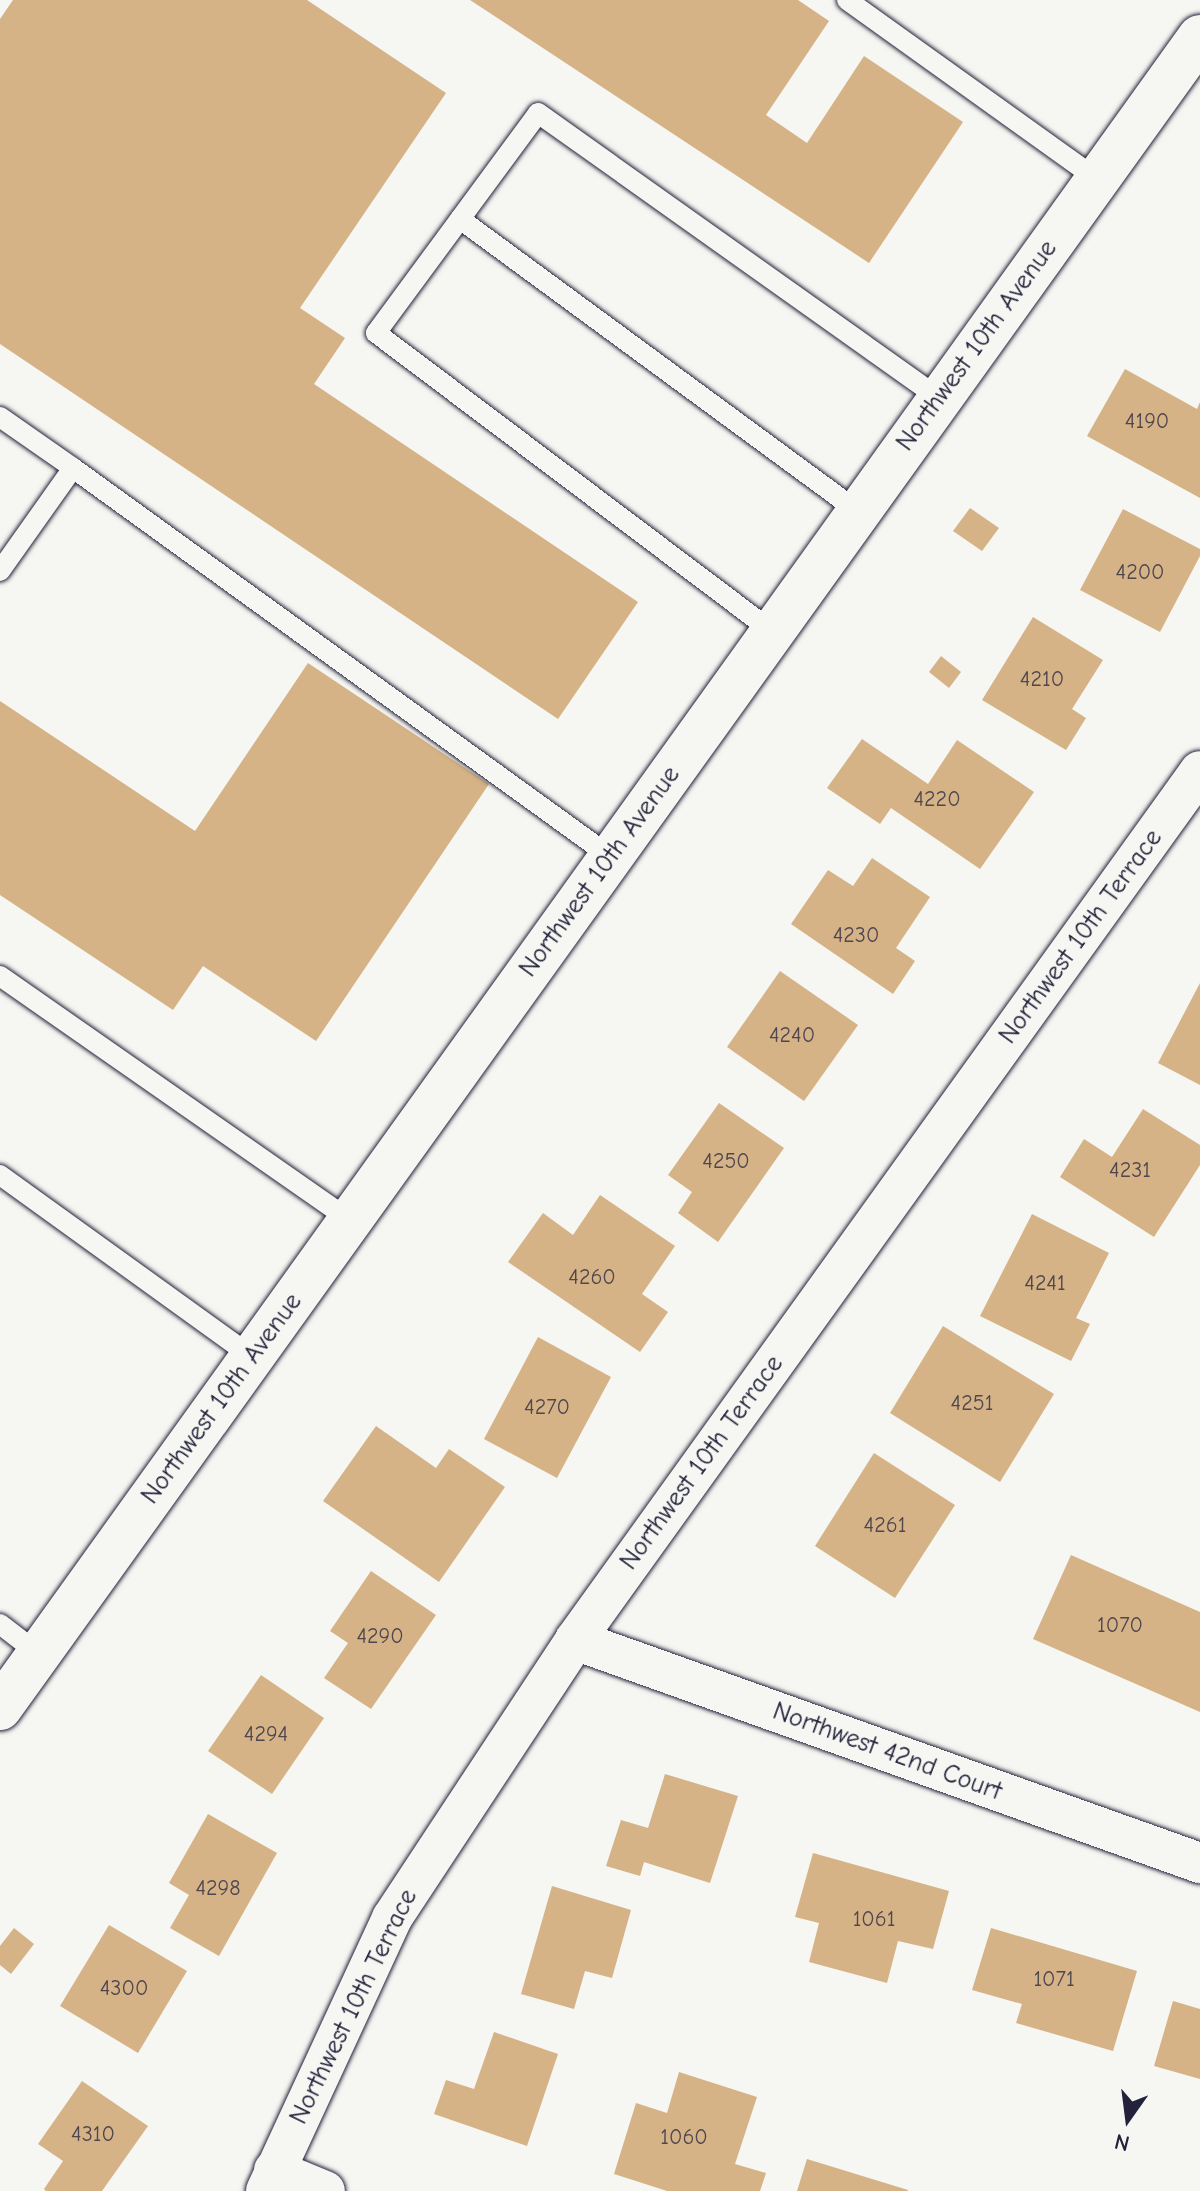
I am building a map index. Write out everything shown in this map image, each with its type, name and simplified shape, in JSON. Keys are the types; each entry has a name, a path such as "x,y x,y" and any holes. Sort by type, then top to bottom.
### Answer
{"street":[{"name":"Northwest 10th Avenue","path":"0,1708 1200,37"},
{"name":"Northwest 10th Terrace","path":"270,2181 392,1918 575,1640 1200,771"},
{"name":"Northwest 42nd Court","path":"575,1640 1200,1863"},
{"path":"270,2181 325,2191"}],"lane":[{"path":"847,0 1097,179"},
{"path":"773,632 376,333 538,113 940,399"},
{"path":"460,219 857,511"},
{"path":"0,417 611,857"},
{"path":"0,571 73,468"},
{"path":"0,976 351,1221"},
{"path":"0,1175 252,1357"},
{"path":"0,1624 39,1654"}],"building":[{"path":"13,0 307,0 446,93 300,308 345,338 314,384 638,602 558,719 0,344 0,19"},
{"path":"470,0 798,0 829,21 766,115 807,143 864,56 963,122 869,263"},
{"path":"1125,369 1197,409 1200,402 1200,498 1087,436"},
{"path":"970,508 999,528 982,551 953,531"},
{"path":"1123,509 1200,549 1200,556 1160,632 1080,590"},
{"path":"1033,617 1103,660 1072,709 1086,718 1066,750 982,700"},
{"path":"941,656 961,672 949,688 929,672"},
{"path":"308,663 489,784 316,1041 203,966 173,1010 0,895 0,701 195,831"},
{"path":"862,739 928,784 957,740 1034,792 980,869 891,808 880,824 827,788"},
{"path":"872,858 930,897 896,948 915,961 893,994 791,924 828,870 853,886"},
{"path":"780,971 858,1025 804,1101 727,1047"},
{"path":"1200,983 1200,1085 1158,1063"},
{"path":"719,1103 784,1148 718,1242 678,1213 692,1192 668,1175"},
{"path":"1143,1109 1200,1145 1200,1165 1154,1237 1060,1177 1084,1139 1112,1157"},
{"path":"600,1195 675,1246 642,1294 668,1312 640,1352 508,1262 543,1213 573,1235"},
{"path":"1032,1214 1109,1253 1076,1318 1090,1324 1071,1361 980,1316"},
{"path":"943,1326 1054,1394 1000,1482 890,1413"},
{"path":"538,1337 611,1377 557,1478 484,1439"},
{"path":"376,1426 436,1468 449,1449 505,1487 439,1582 323,1501"},
{"path":"874,1453 955,1505 895,1598 815,1546"},
{"path":"1071,1555 1200,1612 1200,1712 1033,1639"},
{"path":"371,1571 436,1615 371,1709 324,1678 348,1643 330,1631"},
{"path":"261,1675 324,1718 272,1794 208,1751"},
{"path":"665,1774 738,1796 710,1883 644,1862 640,1876 606,1866 621,1820 648,1828"},
{"path":"208,1814 277,1853 219,1956 170,1928 189,1895 169,1883"},
{"path":"813,1853 949,1891 933,1949 898,1941 887,1983 809,1962 819,1923 795,1917"},
{"path":"552,1886 631,1910 612,1978 585,1971 574,2009 521,1994"},
{"path":"109,1925 187,1971 138,2053 60,2006"},
{"path":"14,1928 34,1944 11,1974 0,1965 0,1946"},
{"path":"991,1928 1137,1971 1113,2051 1016,2023 1022,2004 972,1990"},
{"path":"1173,2001 1200,2009 1200,2079 1154,2066"},
{"path":"494,2032 558,2054 527,2146 434,2114 446,2080 474,2089"},
{"path":"679,2072 757,2097 735,2164 766,2173 760,2191 667,2191 614,2174 636,2103 667,2113"},
{"path":"82,2081 148,2126 102,2191 46,2191 44,2189 63,2161 38,2144"},
{"path":"807,2159 908,2190 908,2191 797,2191"}]}
